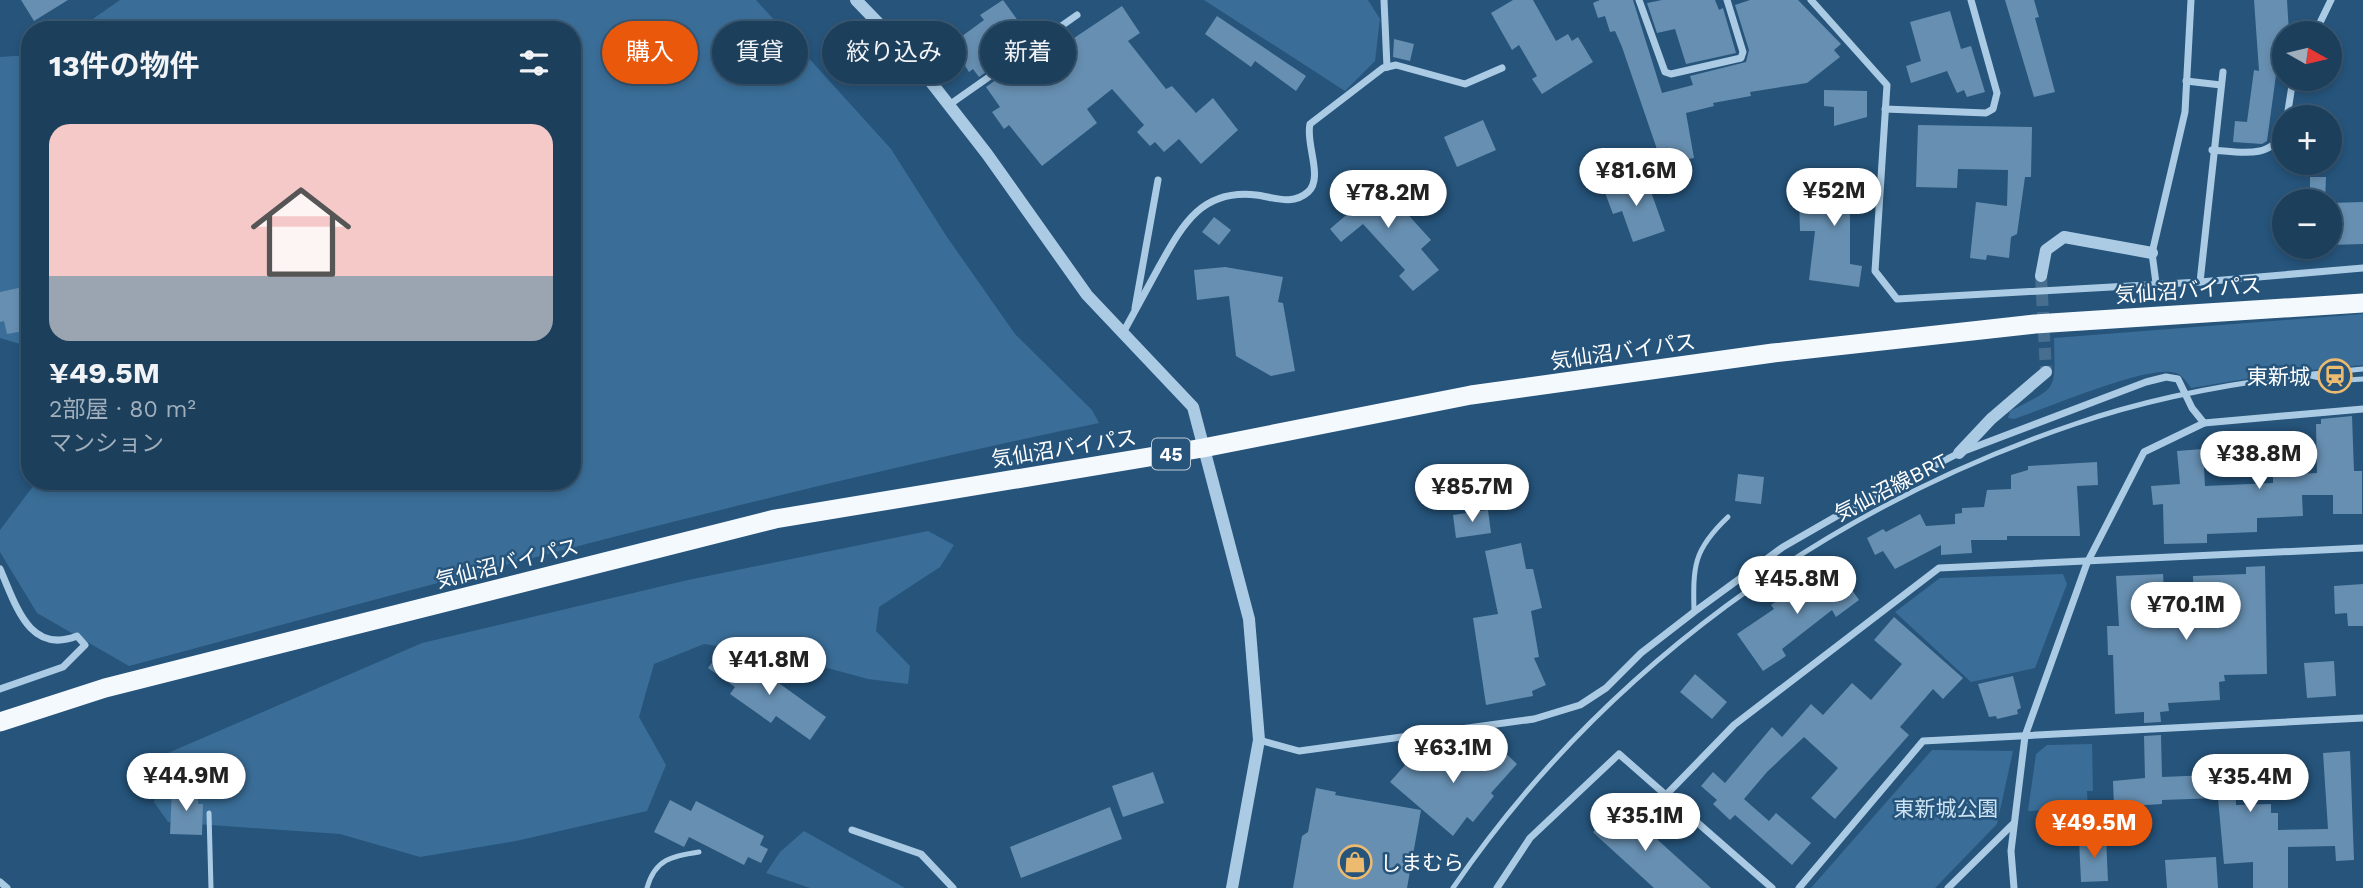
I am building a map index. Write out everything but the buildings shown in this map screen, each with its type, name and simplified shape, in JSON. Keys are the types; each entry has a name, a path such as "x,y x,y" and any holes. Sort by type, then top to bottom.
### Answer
{"highway":[{"name":"気仙沼バイパス","path":"0,722 146,678 775,519 1203,448 1471,395 1773,353 2035,324 2363,303"}],"street":[{"path":"856,0 913,59 1087,295 1124,331 1193,407 1249,619 1259,740 1232,888"},
{"path":"1384,0 1387,67"},
{"path":"1639,0 1665,72 1671,74 1741,58 1743,52 1727,0"},
{"path":"1811,0 1887,85 1875,271 1897,299 2200,282 2363,268"},
{"path":"1885,109 1986,113 1993,109 1997,93 1971,0"},
{"path":"2156,283 2152,253 2185,113 2191,0"},
{"path":"2321,21 2331,0"},
{"path":"949,105 1077,15"},
{"path":"1124,331 1184,222 1204,205 1228,195 1255,195 1289,201 1308,192 1314,181 1307,134 1310,124 1387,67 1395,65 1465,84 1502,68"},
{"path":"2200,282 2222,72"},
{"path":"2186,81 2221,85"},
{"path":"2212,150 2258,153 2272,147"},
{"path":"1135,312 1158,180"},
{"path":"2041,276 2046,250 2064,237 2152,253"},
{"path":"1959,453 1991,419 2046,372"},
{"path":"1259,740 1299,751 1556,714 1580,705 1606,688 1641,653 1783,547 1849,509 1959,453 2027,425 2166,377 2178,379 2192,408 2204,423"},
{"path":"2014,888 2011,851 2025,736 2087,563 2144,453 2204,423 2363,409"},
{"path":"1667,795 1734,725 1939,568 2363,548"},
{"path":"0,569 32,630 45,640 61,643 77,636 85,645 63,667 0,689"},
{"path":"1799,888 1923,741 2363,718"},
{"path":"1497,888 1530,838 1619,754 1772,888"},
{"path":"1948,888 2014,823"},
{"path":"852,830 921,854 953,888"},
{"path":"0,883 7,888"}],"lane":[{"name":"気仙沼線BRT","path":"1453,888 1540,778 1615,699 1683,639 1769,576 1872,512 1975,462 2076,423 2186,394 2305,374 2363,369"},
{"name":"気仙沼線BRT","path":"2305,374 2332,381 2363,379"},
{"path":"1694,612 1693,568 1709,535 1728,517"},
{"path":"209,813 211,888"},
{"path":"647,888 651,875 670,856 699,852"}],"green space":[{"path":"120,0 756,0 775,21 712,21 712,84 808,84 808,57 822,73 822,84 832,84 891,149 947,237 1015,334 1092,410 1099,423 733,507 129,666 37,613 0,552 0,530 30,490 581,490 581,21 90,21"},
{"path":"1204,0 1368,0 1380,19 1375,61 1345,91"},
{"path":"21,56 21,344 0,338 0,57"},
{"path":"2363,314 2363,365 2282,373 2191,388 2178,374 2157,372 2116,382 2014,419 2008,418 2010,411 2038,397 2051,385 2054,338"},
{"path":"928,531 954,545 940,567 879,607 876,631 910,666 908,684 868,679 783,656 704,644 654,664 639,717 666,765 647,811 516,841 420,857 340,834 168,822 154,802 168,753 422,643 688,580"},
{"path":"2063,574 2067,584 2035,668 1971,682 1895,612 1940,578"},
{"path":"2092,744 2093,791 2087,791 2088,809 2028,811 2036,754 2047,745"},
{"name":"東新城公園","path":"1932,750 2013,751 1997,824 1935,888 1811,888"},
{"path":"804,831 905,888 810,888 766,873 780,852"}],"tunnel":[{"path":"2041,276 2046,372"}],"place":[{"name":"東新城","path":"2335,376"},
{"name":"しまむら","path":"1355,862"}]}
